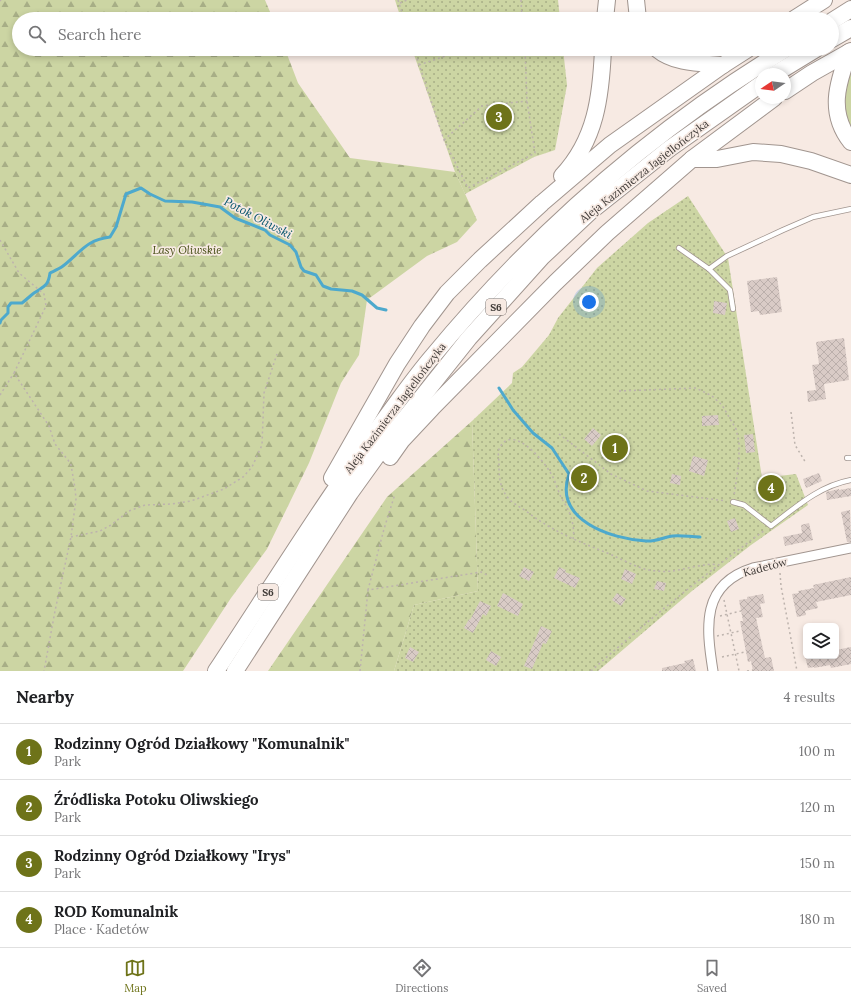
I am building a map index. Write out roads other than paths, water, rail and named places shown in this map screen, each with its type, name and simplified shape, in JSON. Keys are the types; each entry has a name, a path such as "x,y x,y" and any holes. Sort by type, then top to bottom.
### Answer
{"highway":[{"path":"605,12 607,0"},
{"path":"636,0 637,12"},
{"path":"805,12 824,0"},
{"path":"839,17 851,9"},
{"path":"839,35 851,28"},
{"path":"791,86 812,72 850,52"},
{"path":"850,52 840,77 836,98 838,117 851,142"},
{"path":"542,203 544,196 568,170 580,153 592,126 597,110 603,56"},
{"path":"668,56 681,60 723,65"},
{"path":"320,512 319,501 397,364 422,326 447,293 480,260 542,203 610,145 737,56"},
{"name":"Aleja Kazimierza Jagiellończyka","path":"280,592 320,512 381,424 431,358 494,286 539,240 588,195 648,145 682,119 776,56"},
{"path":"785,68 805,56"},
{"name":"Aleja Kazimierza Jagiellończyka","path":"228,667 350,493 410,412 469,338 542,257 591,211 669,149 755,88"},
{"path":"280,592 305,579 367,486 402,440 560,278 607,233 692,159 766,104"},
{"path":"692,159 717,159 753,152 781,154 811,161 851,175"}],"street":[{"name":"Kadetów","path":"713,671 709,638 709,619 715,597 726,583 743,571 753,568 851,548"}],"lane":[{"path":"709,269 727,256 813,217 851,209"},
{"path":"679,248 709,269 730,290 733,309"},
{"path":"733,502 744,505 771,526 825,488 851,480"},
{"path":"280,592 261,617 280,592"},
{"path":"228,667 246,640 228,667"}],"waterway":[{"name":"Potok Oliwski","path":"0,323 8,313 8,307 11,303 22,303 47,284 50,273 63,266 84,247 95,241 110,237 116,227 126,194 141,188 165,201 192,202 220,207 235,218 265,230 270,235 290,245 296,252 301,267 304,271 316,275 323,286 331,289 352,291 362,295 377,308 386,310"},
{"name":"Potok Oliwski","path":"499,388 513,410 533,433 552,448 569,474 566,490 569,504 577,515 588,524 617,536 649,541 673,536 700,537"}],"place":[{"name":"Rodzinny Ogród Działkowy \"Irys\"","path":"499,117"},
{"name":"Rodzinny Ogród Działkowy \"Komunalnik\"","path":"615,448"},
{"name":"Źródliska Potoku Oliwskiego","path":"584,478"},
{"name":"ROD Komunalnik","path":"771,488"}],"park label":[{"name":"Lasy Oliwskie","path":"187,250"}]}
